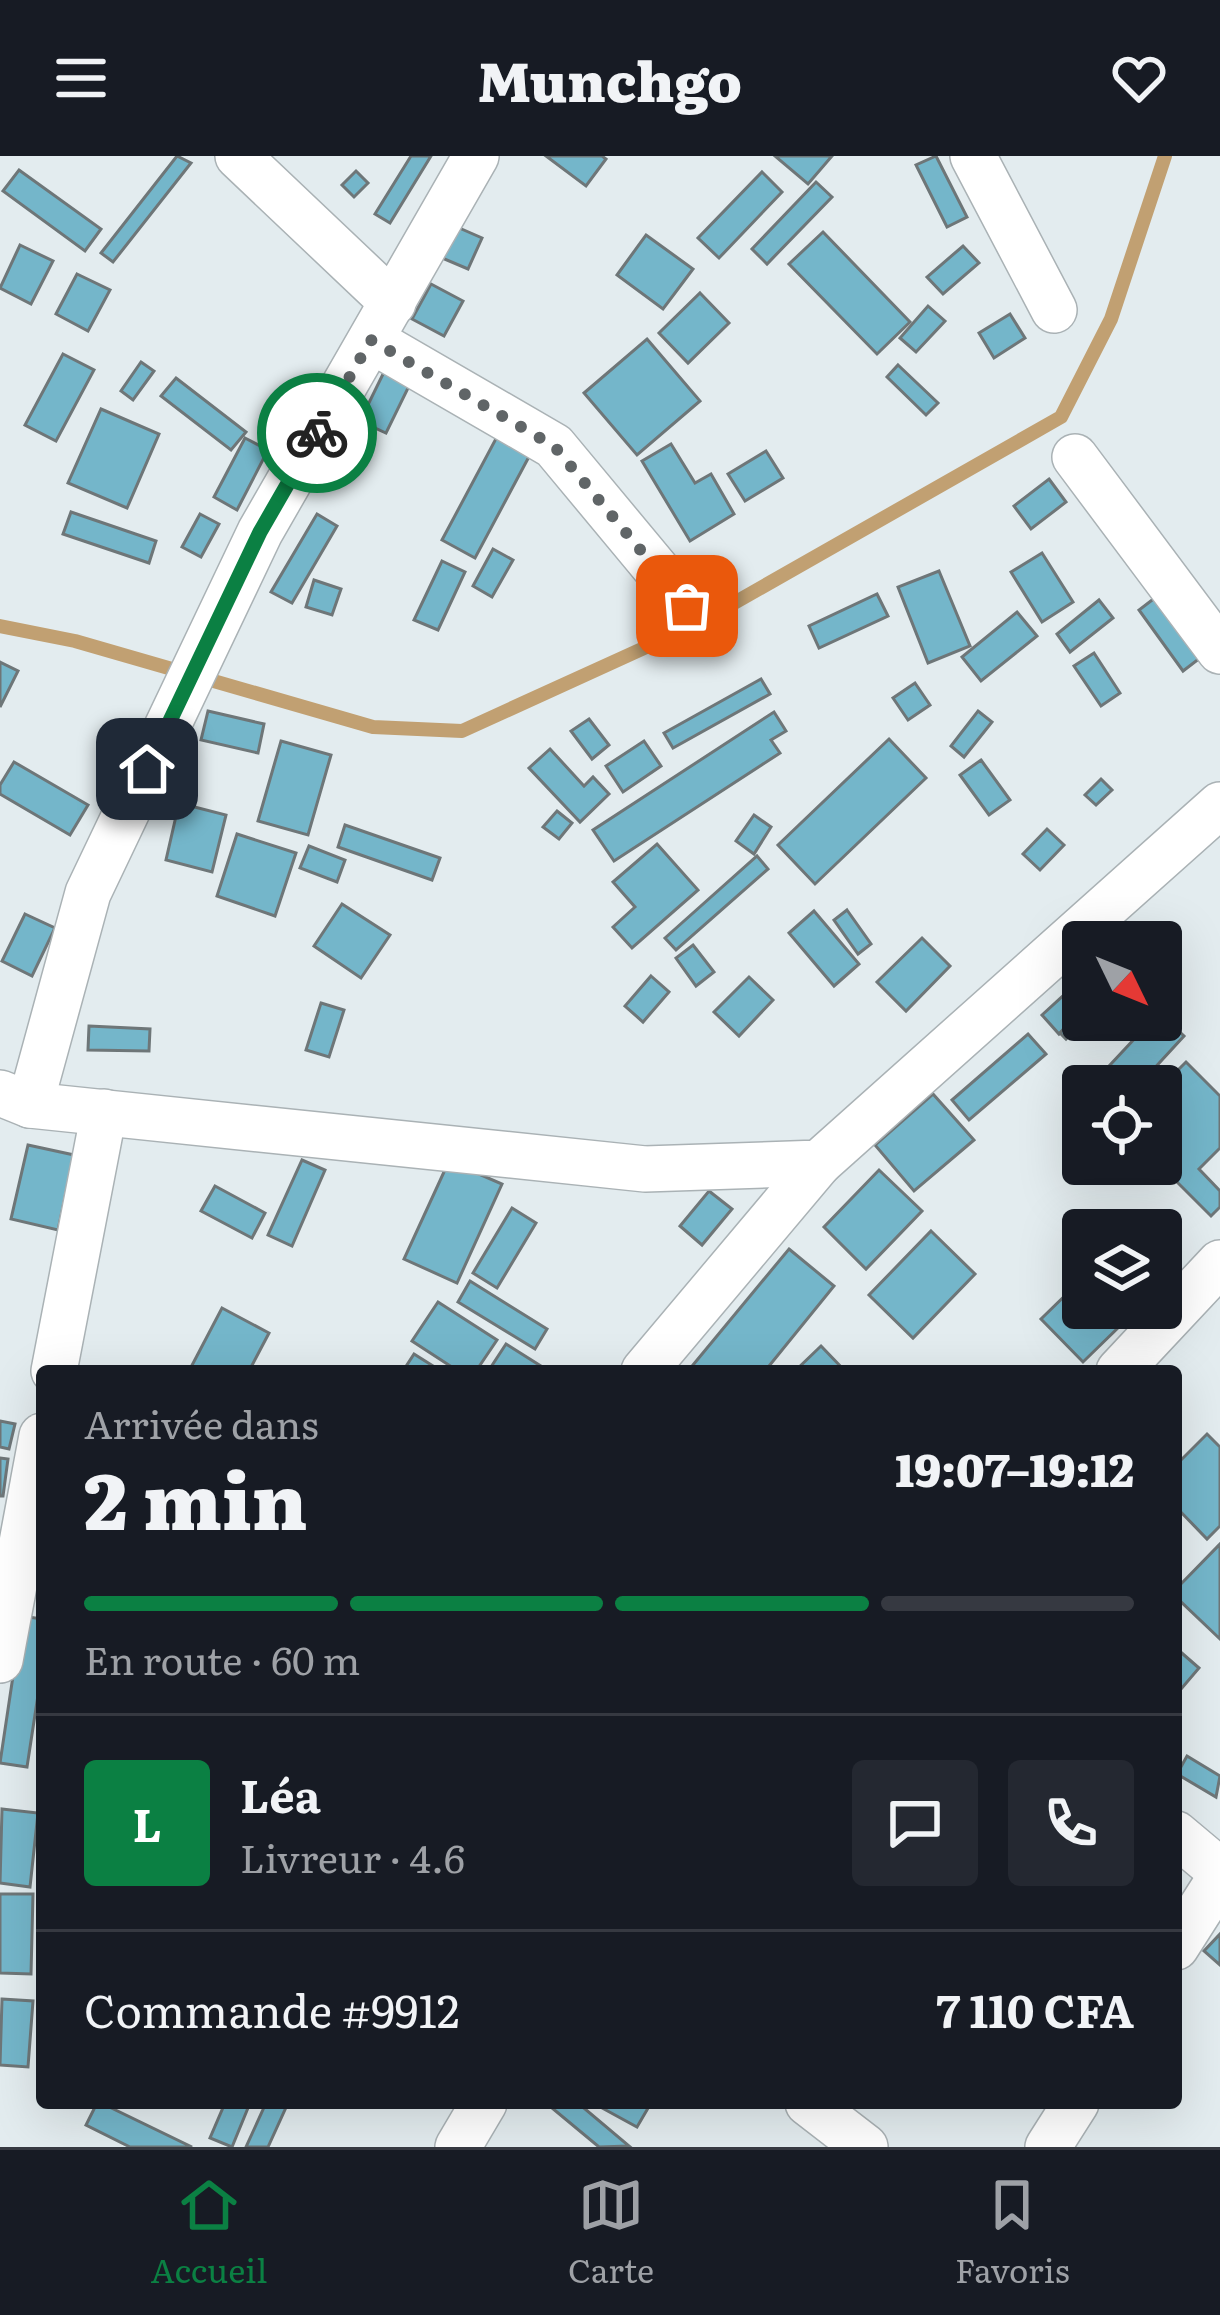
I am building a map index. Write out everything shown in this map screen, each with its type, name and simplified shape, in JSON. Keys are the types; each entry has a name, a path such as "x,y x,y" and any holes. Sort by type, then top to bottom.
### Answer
{"street":[{"path":"238,156 382,321 554,446 687,606"},
{"path":"476,156 260,532 88,893 15,1099 645,1169 819,1163"},
{"path":"973,156 1054,310"},
{"path":"1075,457 1220,651"},
{"path":"649,1365 819,1163 1220,805"},
{"path":"55,1365 104,1112"},
{"path":"1125,1365 1220,1263"},
{"path":"0,1660 34,1530"},
{"path":"1182,1840 1220,1875 1182,1937"},
{"path":"458,2147 480,2109"},
{"path":"816,2109 865,2147"},
{"path":"1048,2147 1072,2109"}],"building":[{"path":"177,156 191,163 113,262 101,253"},
{"path":"411,156 431,156 390,223 375,214"},
{"path":"546,156 602,156 606,159 586,186"},
{"path":"775,156 832,156 808,184"},
{"path":"936,156 967,217 947,227 916,165"},
{"path":"19,170 101,229 85,251 3,191"},
{"path":"356,171 368,183 354,197 342,185"},
{"path":"762,172 782,192 719,258 698,238"},
{"path":"816,182 832,197 767,264 752,249"},
{"path":"457,227 482,238 468,269 442,258"},
{"path":"823,232 910,322 877,354 789,264"},
{"path":"646,235 693,269 663,309 617,275"},
{"path":"20,245 53,261 31,304 0,288"},
{"path":"963,246 979,263 943,294 927,277"},
{"path":"77,274 110,290 88,331 56,314"},
{"path":"431,284 463,301 444,336 412,319"},
{"path":"700,293 729,323 688,363 659,333"},
{"path":"928,306 945,321 916,352 900,338"},
{"path":"1010,314 1025,338 994,358 979,333"},
{"path":"647,339 700,401 637,455 584,393"},
{"path":"63,354 94,370 56,441 25,425"},
{"path":"141,362 154,371 133,400 121,391"},
{"path":"898,365 938,403 926,415 887,377"},
{"path":"385,370 411,382 386,433 360,421"},
{"path":"176,378 246,432 231,450 161,396"},
{"path":"101,409 159,434 127,508 68,483"},
{"path":"499,433 532,451 475,558 442,540"},
{"path":"245,438 268,450 237,510 214,497"},
{"path":"671,444 695,483 711,474 734,514 690,541 642,461"},
{"path":"766,451 783,478 745,501 728,474"},
{"path":"1049,479 1066,502 1031,529 1014,506"},
{"path":"71,512 156,541 149,563 63,534"},
{"path":"200,514 219,524 201,557 182,547"},
{"path":"317,514 337,526 292,603 271,592"},
{"path":"493,549 513,560 492,597 473,586"},
{"path":"1042,553 1073,602 1042,622 1011,572"},
{"path":"442,561 465,572 438,630 414,620"},
{"path":"939,571 970,646 928,663 898,587"},
{"path":"314,580 341,589 332,615 306,607"},
{"path":"877,594 888,616 819,648 809,626"},
{"path":"1160,594 1204,655 1183,671 1139,610"},
{"path":"1099,600 1113,618 1070,652 1057,634"},
{"path":"1017,612 1037,636 981,681 962,657"},
{"path":"1094,653 1120,693 1101,706 1074,666"},
{"path":"0,662 18,671 0,707"},
{"path":"761,679 770,694 673,748 664,733"},
{"path":"915,683 930,705 908,720 893,698"},
{"path":"208,711 264,724 258,753 201,740"},
{"path":"978,711 992,722 964,757 951,746"},
{"path":"774,712 786,731 771,740 780,753 614,861 593,830"},
{"path":"589,719 609,745 592,759 571,731"},
{"path":"889,739 926,778 815,884 778,845"},
{"path":"281,741 331,755 308,835 258,821"},
{"path":"644,741 661,766 623,792 606,766"},
{"path":"550,749 584,786 593,777 609,794 580,822 529,768"},
{"path":"981,760 1010,800 989,815 960,775"},
{"path":"14,762 88,805 70,835 0,794 0,785"},
{"path":"1101,779 1112,790 1096,805 1085,795"},
{"path":"179,803 226,815 212,872 166,860"},
{"path":"557,811 572,823 559,839 543,827"},
{"path":"754,815 771,827 754,854 736,841"},
{"path":"345,825 440,858 432,880 338,847"},
{"path":"1047,829 1064,845 1040,870 1023,854"},
{"path":"237,834 296,853 275,916 217,896"},
{"path":"657,844 698,890 632,948 613,927 635,907 613,882"},
{"path":"309,846 345,860 337,882 300,868"},
{"path":"757,856 768,869 676,950 665,938"},
{"path":"342,904 390,935 361,978 314,946"},
{"path":"847,910 871,944 858,954 834,920"},
{"path":"814,911 859,964 834,986 789,933"},
{"path":"25,914 55,928 32,976 2,961"},
{"path":"922,938 950,966 906,1011 877,982"},
{"path":"693,945 714,972 696,986 676,958"},
{"path":"651,976 669,992 643,1022 625,1006"},
{"path":"749,977 773,1000 739,1036 714,1012"},
{"path":"1062,997 1059,1034 1042,1015"},
{"path":"321,1003 344,1010 329,1057 306,1050"},
{"path":"89,1026 150,1029 149,1051 88,1050"},
{"path":"1028,1034 1046,1054 969,1120 952,1100"},
{"path":"1132,1041 1179,1041 1157,1065 1110,1065"},
{"path":"1186,1062 1220,1096 1220,1148 1199,1169 1220,1191 1220,1207 1211,1216 1180,1185 1182,1066"},
{"path":"933,1094 974,1140 914,1191 875,1145"},
{"path":"28,1145 74,1155 58,1230 11,1219"},
{"path":"302,1160 325,1170 292,1246 268,1235"},
{"path":"449,1161 502,1184 457,1283 404,1259"},
{"path":"879,1170 922,1211 866,1269 824,1227"},
{"path":"215,1186 265,1213 252,1238 201,1211"},
{"path":"709,1191 732,1209 702,1245 680,1226"},
{"path":"512,1208 536,1223 497,1288 473,1273"},
{"path":"931,1231 975,1274 913,1338 869,1295"},
{"path":"789,1249 834,1286 770,1365 693,1365"},
{"path":"470,1281 547,1329 535,1349 458,1302"},
{"path":"1062,1299 1062,1329 1117,1329 1083,1362 1041,1319"},
{"path":"438,1302 497,1340 480,1365 449,1365 412,1341"},
{"path":"222,1308 269,1333 252,1365 192,1365"},
{"path":"506,1344 539,1365 492,1365"},
{"path":"821,1346 839,1365 801,1365"},
{"path":"414,1354 431,1365 407,1365"},
{"path":"0,1421 15,1424 9,1449 0,1447"},
{"path":"1207,1434 1220,1447 1220,1526 1207,1539 1182,1513 1182,1459"},
{"path":"0,1458 8,1459 3,1496 0,1496"},
{"path":"1220,1544 1220,1639 1182,1603 1182,1583"},
{"path":"22,1616 36,1618 36,1708 27,1767 0,1763"},
{"path":"1182,1653 1199,1668 1182,1688"},
{"path":"1187,1756 1220,1776 1216,1797 1182,1777"},
{"path":"2,1809 36,1813 30,1887 0,1883"},
{"path":"0,1894 33,1894 31,1974 0,1973"},
{"path":"1220,1934 1220,1965 1204,1951"},
{"path":"2,1999 33,2001 28,2067 0,2065"},
{"path":"94,2109 113,2109 192,2147 130,2147 86,2125"},
{"path":"222,2109 248,2109 232,2147 210,2138"},
{"path":"263,2109 285,2109 268,2147 246,2147"},
{"path":"553,2109 585,2109 629,2146 599,2147"},
{"path":"604,2109 648,2109 637,2127"}],"waterway":[{"path":"0,626 75,641 373,727 462,731 699,623 1061,417 1111,319 1165,156"}],"way so far":[{"path":"317,433 371,340 554,446 687,606"}],"route":[{"path":"147,769 260,532 317,433"}]}
